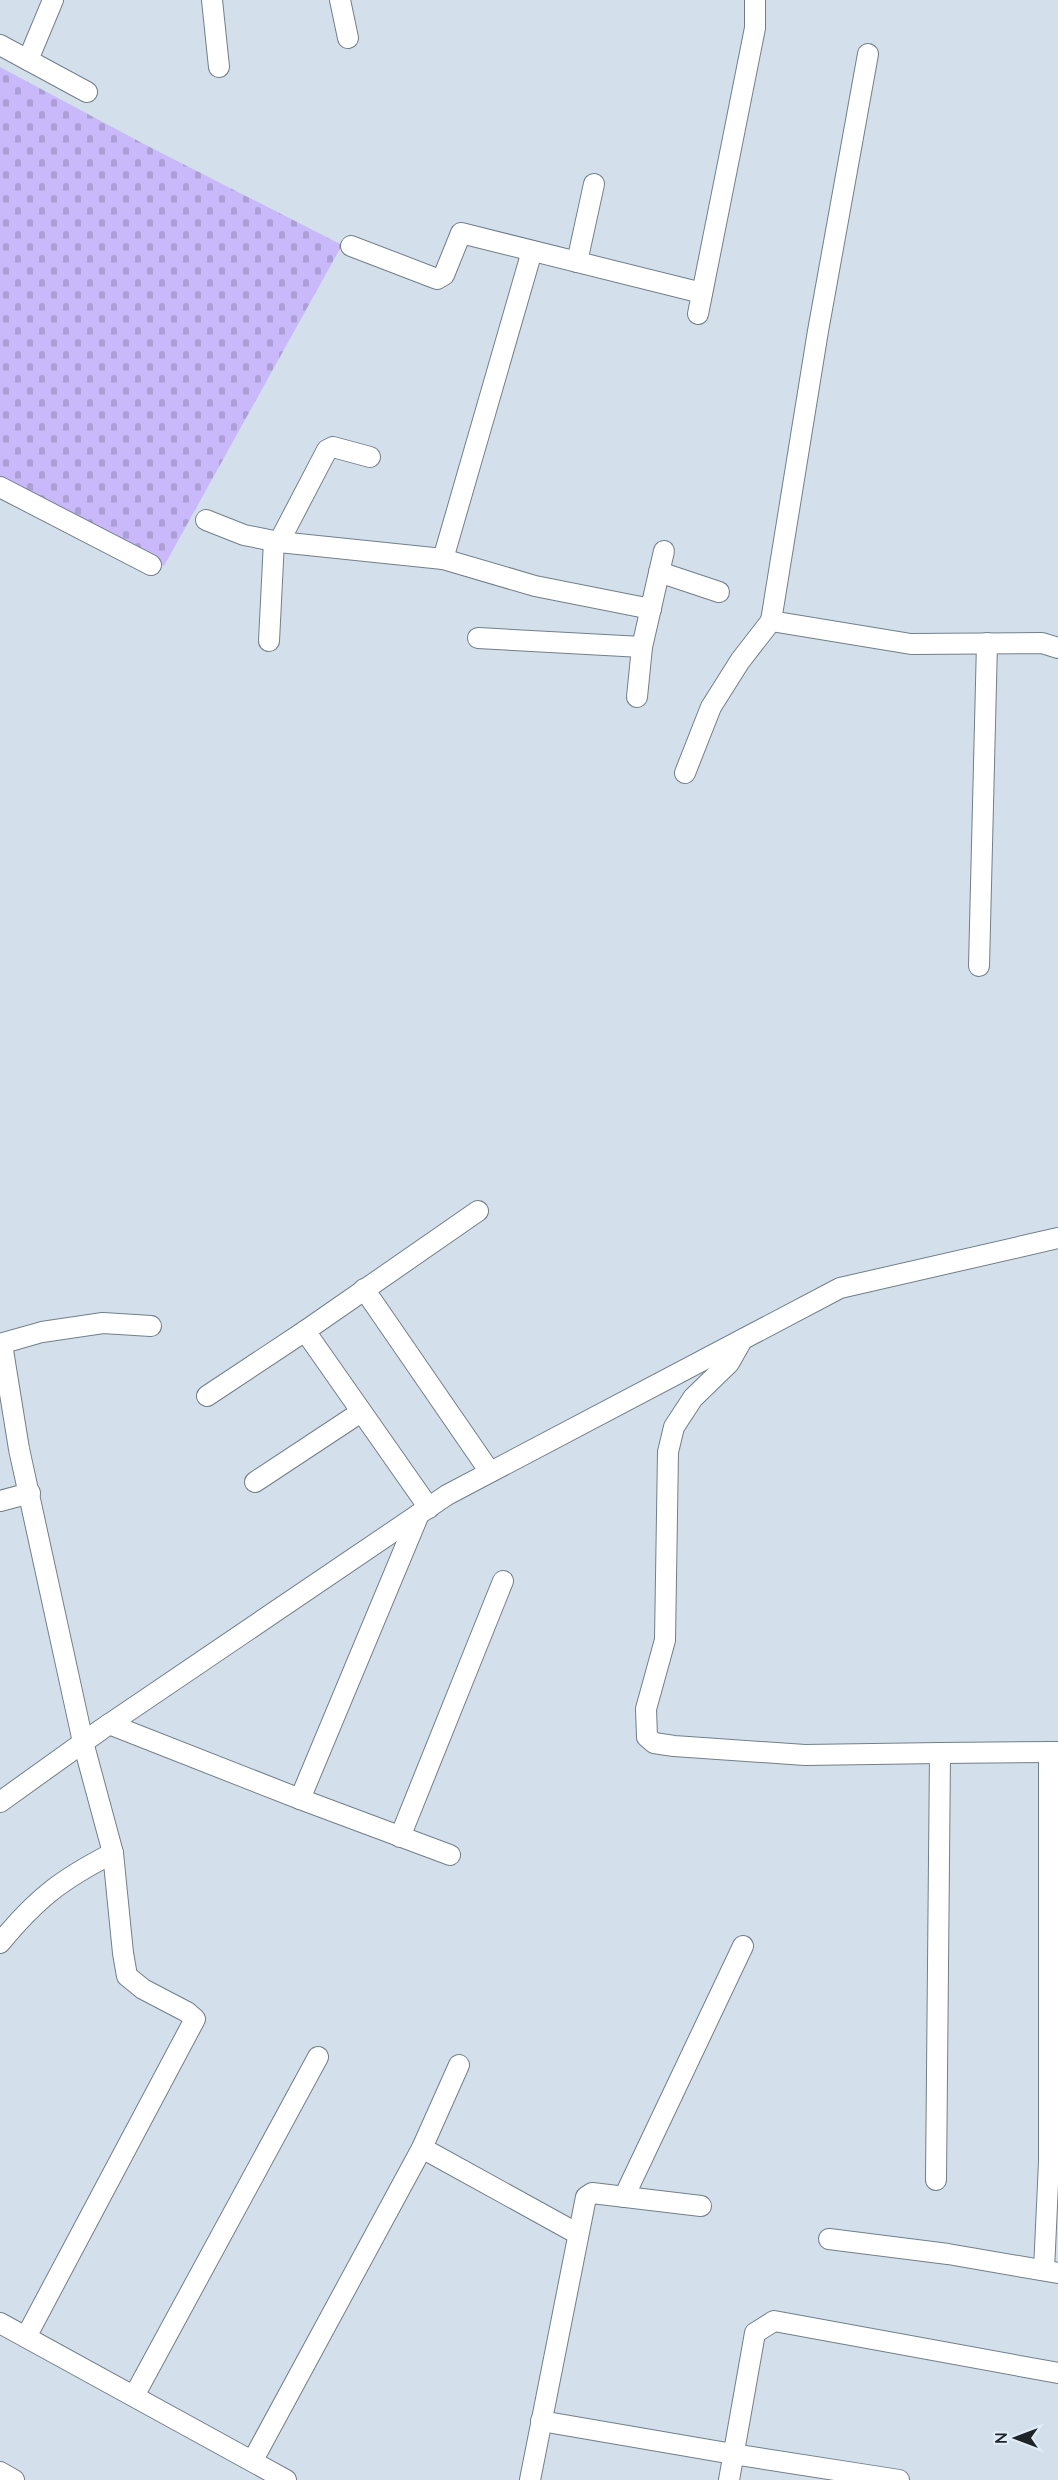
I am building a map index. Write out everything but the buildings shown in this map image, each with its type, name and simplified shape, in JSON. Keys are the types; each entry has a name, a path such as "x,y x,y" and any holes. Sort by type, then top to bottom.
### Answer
{"street":[{"path":"28,60 53,0"},
{"path":"212,0 219,67"},
{"path":"340,0 348,38"},
{"path":"698,314 755,28 755,0"},
{"path":"0,45 87,92"},
{"path":"685,773 711,707 740,661 771,621 818,331 868,54"},
{"path":"577,262 594,184"},
{"path":"351,246 438,279 444,275 461,233 702,293"},
{"path":"442,559 532,251"},
{"path":"269,641 277,542 327,450 333,447 370,457"},
{"path":"0,487 151,565"},
{"path":"206,520 244,535 277,542 442,559 535,586 651,609"},
{"path":"637,697 642,646 664,551"},
{"path":"659,572 719,592"},
{"path":"771,621 911,644 1042,643 1058,648"},
{"path":"477,638 642,646"},
{"path":"979,966 987,643"},
{"path":"207,1396 477,1211"},
{"path":"0,1802 109,1724 447,1495 490,1472 840,1288 1058,1238"},
{"path":"364,1289 490,1472"},
{"path":"26,2337 195,2019 187,2012 142,1989 128,1976 123,1953 113,1853 83,1743 20,1449 1,1344 42,1332 103,1323 151,1326"},
{"path":"305,1331 362,1412 424,1511"},
{"path":"742,1340 729,1363 693,1398 674,1427 668,1452 665,1640 646,1709 647,1737 654,1743 674,1746 805,1755 1053,1752 1048,2162 1051,2271 829,2238"},
{"path":"255,1482 362,1412"},
{"path":"0,1501 30,1493"},
{"path":"300,1799 424,1511"},
{"path":"400,1837 503,1581"},
{"path":"109,1724 450,1855"},
{"path":"936,2180 940,1753"},
{"path":"0,1943 22,1916 54,1887 113,1853"},
{"path":"624,2197 743,1946"},
{"path":"134,2396 318,2057"},
{"path":"253,2460 422,2148 459,2065"},
{"path":"422,2148 578,2234"},
{"path":"530,2480 586,2197 591,2193 701,2206"},
{"path":"729,2480 755,2333 774,2320 1058,2373"},
{"path":"0,2323 286,2480"},
{"path":"541,2421 899,2480"},
{"path":"0,2472 14,2480"}],"green space":[{"path":"0,67 142,143 342,245 164,566 0,480"}]}
